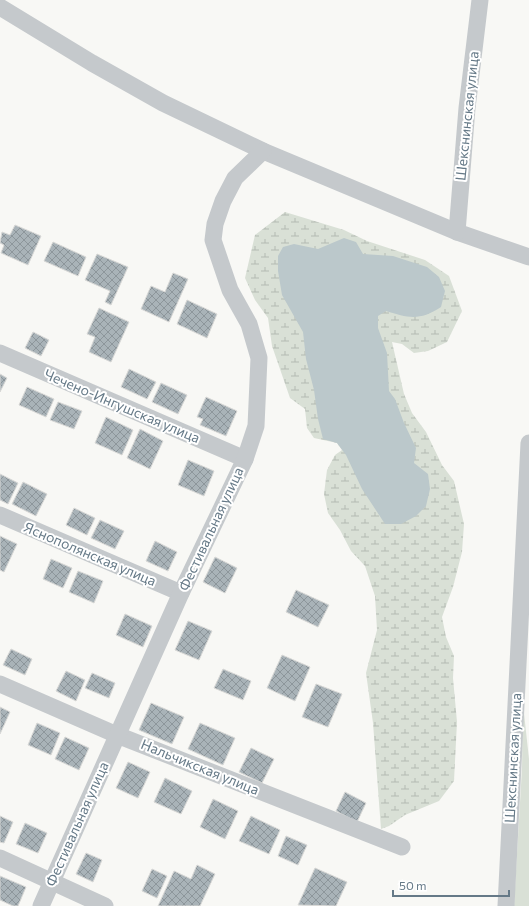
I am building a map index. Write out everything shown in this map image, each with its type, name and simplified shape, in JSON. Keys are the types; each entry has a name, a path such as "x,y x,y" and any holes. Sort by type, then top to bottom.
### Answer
{"street":[{"name":"Шекснинская улица","path":"457,232 465,130 480,0"},
{"path":"0,7 92,63 163,103 263,151 457,232 529,257"},
{"name":"Фестивальная улица","path":"41,906 181,593 245,459 256,426 259,358 249,324 230,290 213,240 215,224 223,201 235,178 263,151"},
{"name":"Чечено-Ингушская улица","path":"0,353 245,459"},
{"name":"Шекснинская улица","path":"506,906 523,676 529,443"},
{"name":"Яснополянская улица","path":"0,515 181,593"},
{"name":"Нальчикская улица","path":"0,684 117,735 402,847"},
{"path":"0,858 105,906"}],"green space":[{"path":"285,212 344,230 367,241 425,260 449,276 462,311 447,342 428,351 414,353 402,344 392,342 404,394 412,413 426,432 442,465 454,481 464,524 462,552 453,587 442,617 446,637 454,656 453,678 457,722 454,781 439,801 405,815 389,826 381,829 373,723 366,673 377,630 375,596 365,566 351,551 340,530 328,513 324,494 327,470 335,455 342,450 337,443 314,438 307,428 305,409 290,398 272,346 268,318 255,300 245,278 255,235"},
{"path":"523,704 529,759 529,906 514,906 522,768"}],"shaded area":[{"path":"344,238 356,242 363,254 393,256 427,267 439,277 445,291 441,307 427,315 408,317 386,311 378,316 378,328 387,353 389,391 395,399 416,448 414,463 428,474 430,489 426,506 416,516 401,524 385,524 362,489 346,455 337,443 323,439 318,419 314,390 306,359 303,332 282,295 278,271 278,256 283,247 294,244 318,249"}],"building":[{"path":"15,225 41,236 28,265 1,253 4,245 0,243 2,232 10,235"},
{"path":"53,242 86,257 78,276 44,261"},
{"path":"97,254 128,267 111,305 105,302 110,291 85,280"},
{"path":"173,273 188,279 169,322 141,309 151,286 165,292"},
{"path":"187,300 217,314 207,338 177,324"},
{"path":"99,308 129,322 111,362 89,352 95,337 87,334"},
{"path":"33,332 49,340 41,356 25,348"},
{"path":"129,369 156,382 147,399 121,387"},
{"path":"0,374 7,378 0,392"},
{"path":"161,383 187,395 178,414 152,402"},
{"path":"27,387 54,399 46,417 19,405"},
{"path":"206,397 237,411 226,436 200,425 203,419 197,417"},
{"path":"58,402 82,411 74,429 50,420"},
{"path":"106,417 133,430 122,455 95,443"},
{"path":"140,429 163,441 150,469 127,458"},
{"path":"188,460 214,471 204,496 178,485"},
{"path":"0,474 18,483 8,504 0,500"},
{"path":"23,482 47,494 36,516 12,504"},
{"path":"74,508 95,518 87,535 66,525"},
{"path":"100,520 124,531 115,549 91,538"},
{"path":"0,536 17,544 4,572 0,570"},
{"path":"155,541 177,552 168,571 146,561"},
{"path":"215,557 237,568 225,593 203,582"},
{"path":"51,559 72,568 63,588 43,579"},
{"path":"78,571 103,581 94,603 69,592"},
{"path":"296,590 329,605 318,627 286,612"},
{"path":"125,614 152,626 143,647 116,635"},
{"path":"188,621 212,631 199,660 175,650"},
{"path":"11,649 32,659 25,675 3,665"},
{"path":"282,655 310,667 295,701 267,688"},
{"path":"223,669 251,681 243,700 214,688"},
{"path":"66,671 85,680 76,701 56,691"},
{"path":"92,673 115,683 109,698 85,688"},
{"path":"316,684 342,694 328,727 302,717"},
{"path":"151,703 184,717 172,744 139,730"},
{"path":"0,707 10,712 0,734"},
{"path":"37,723 60,733 51,755 28,745"},
{"path":"200,723 235,738 223,765 188,749"},
{"path":"65,737 89,748 79,770 55,759"},
{"path":"251,748 274,759 262,783 239,772"},
{"path":"128,762 150,772 138,798 116,788"},
{"path":"165,778 192,791 181,814 154,802"},
{"path":"345,792 366,803 357,822 336,811"},
{"path":"213,799 238,811 225,839 200,827"},
{"path":"0,816 13,822 4,843 0,842"},
{"path":"251,816 280,830 269,854 239,841"},
{"path":"25,823 47,833 38,853 16,844"},
{"path":"286,836 307,845 298,865 278,856"},
{"path":"86,853 102,860 93,882 76,874"},
{"path":"197,865 215,874 200,906 158,906 174,871 191,879"},
{"path":"315,868 347,882 336,906 298,905"},
{"path":"152,869 167,876 157,898 142,891"},
{"path":"0,876 26,887 18,906 13,906 0,900"}]}
